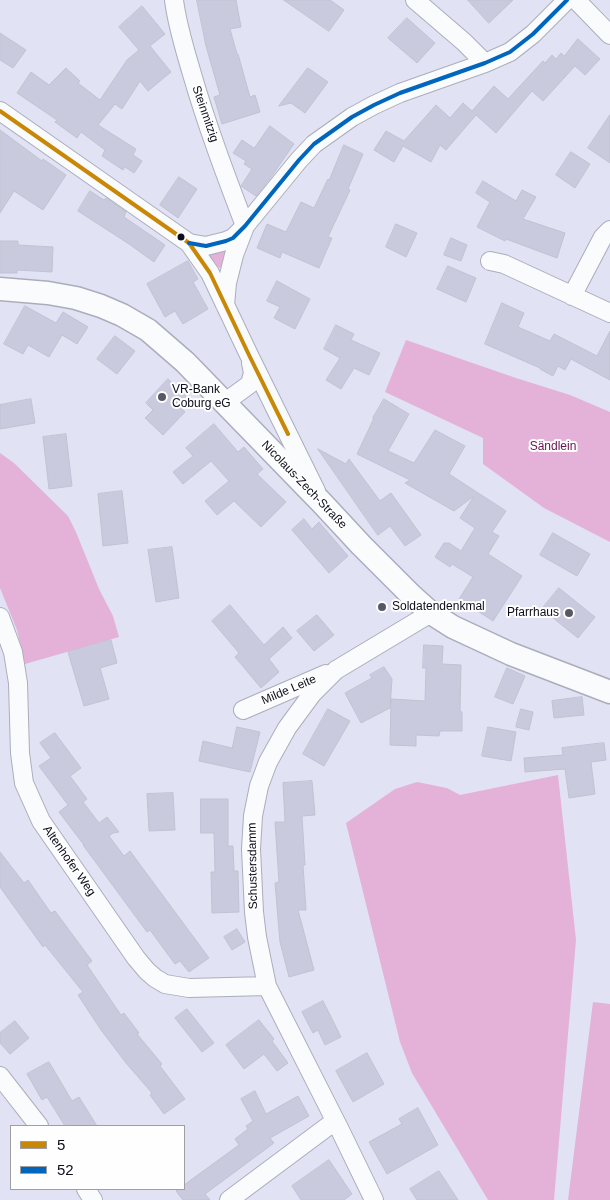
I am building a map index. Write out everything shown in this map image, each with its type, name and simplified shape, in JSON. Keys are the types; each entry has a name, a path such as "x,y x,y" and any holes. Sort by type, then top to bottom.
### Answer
{"street":[{"name":"Steinmitzig","path":"174,0 186,57 198,96 245,226"},
{"path":"415,0 464,42 485,63"},
{"path":"189,243 206,246 233,238 314,144 352,117 374,105 400,93 485,63 510,52 533,34 567,0"},
{"path":"576,0 610,35"},
{"path":"0,111 189,243 210,273 322,503"},
{"path":"225,305 227,283 234,255 245,226"},
{"path":"572,296 603,236 610,230"},
{"path":"490,261 504,264 610,313"},
{"name":"Nicolaus-Zech-Straße","path":"0,289 48,293 76,298 122,315 148,330 185,362 361,545 431,613 453,627 511,654 610,692"},
{"path":"224,403 252,382 253,373 249,355"},
{"name":"Schustersdamm","path":"374,1200 267,986 254,912 251,849 252,816 259,786 268,762 287,728 312,694 336,670 431,613"},
{"name":"Altenhofer Weg","path":"0,617 13,652 18,683 20,753 24,783 42,821 136,958 147,971 165,984 188,988 267,986"},
{"name":"Milde Leite","path":"243,710 336,670"},
{"path":"0,1076 38,1125"},
{"path":"229,1200 335,1121"}],"green space":[{"path":"220,249 225,251 221,268 218,267 208,254"},
{"name":"Sändlein","path":"406,340 570,395 610,412 610,542 544,508 483,464 483,438 385,392"},
{"path":"0,453 14,463 68,516 99,589 113,616 119,637 25,664 17,630 0,588"},
{"path":"558,775 576,940 554,1200 488,1200 412,1073 400,1042 346,823 395,789 417,782 447,788 460,795"},
{"path":"593,1002 610,1004 610,1200 568,1200"}],"building":[{"path":"197,0 236,0 241,27 230,29 250,97 255,95 260,112 222,124 214,97 220,95 206,46"},
{"path":"284,0 330,0 344,10 329,31"},
{"path":"468,0 513,0 489,23"},
{"path":"142,6 165,34 150,46 171,72 148,91 140,81 122,109 115,104 98,125 136,149 133,155 142,161 134,173 125,167 123,170 102,156 105,150 81,132 77,138 55,122 57,120 17,93 31,72 49,85 66,68 80,81 78,83 100,100 127,60 139,50 119,27"},
{"path":"407,18 435,43 417,63 388,38"},
{"path":"0,33 26,50 13,68 0,60"},
{"path":"578,39 600,59 585,75 575,66 543,101 532,91 496,133 476,115 446,150 440,145 431,162 403,146 394,162 374,150 386,131 404,141 436,105 450,118 463,103 472,111 494,86 508,99 543,61 545,63 552,55 556,59 561,53 564,56"},
{"path":"308,68 328,82 305,113 291,103 279,106"},
{"path":"610,115 610,163 588,148"},
{"path":"270,126 294,144 256,196 241,186 252,169 244,164 246,161 233,153 242,140 254,148"},
{"path":"0,130 42,161 43,159 66,175 43,210 14,191 0,213"},
{"path":"344,145 363,154 348,189 350,190 328,237 332,238 319,268 282,252 280,258 257,248 267,224 286,232 301,202 314,208 329,180"},
{"path":"571,152 590,164 575,188 556,175"},
{"path":"179,177 197,189 178,218 160,205"},
{"path":"483,181 516,201 522,190 536,197 523,219 565,233 557,258 506,239 505,241 477,227 490,202 476,193"},
{"path":"90,191 104,200 106,198 126,212 124,217 165,245 154,262 78,211"},
{"path":"396,224 417,233 406,257 386,247"},
{"path":"451,238 467,245 461,261 444,255"},
{"path":"0,241 18,241 18,245 53,247 52,272 17,270 17,273 0,273"},
{"path":"188,261 198,279 193,282 208,309 183,324 175,311 165,317 147,284"},
{"path":"448,266 476,278 466,302 437,289"},
{"path":"277,281 310,299 295,329 274,318 280,307 267,301"},
{"path":"502,303 524,313 518,327 550,341 554,334 597,356 610,331 610,380 571,359 565,370 558,366 553,376 540,368 485,344"},
{"path":"25,306 56,323 63,312 88,327 77,344 62,335 49,357 28,345 23,354 4,344"},
{"path":"336,325 354,334 351,340 380,353 369,375 354,368 341,389 326,380 340,358 324,349"},
{"path":"115,336 135,351 117,374 97,359"},
{"path":"168,379 186,396 178,405 185,412 163,435 145,418 153,410 146,403"},
{"path":"31,399 35,423 0,429 0,405"},
{"path":"384,399 409,414 388,451 414,463 435,430 465,446 449,474 506,511 492,532 499,536 488,554 522,576 493,621 459,599 473,577 452,564 450,567 435,557 444,543 449,543 461,551 475,528 460,518 474,496 454,511 405,483 410,480 357,454 373,418"},
{"path":"214,424 238,452 244,447 263,469 257,474 286,502 261,527 234,501 217,515 205,501 229,481 211,461 183,484 173,472 193,456 186,448"},
{"path":"66,434 72,486 49,489 43,437"},
{"path":"318,449 346,464 349,459 380,501 391,493 421,535 405,546 390,526 378,535"},
{"path":"122,491 128,543 103,546 98,494"},
{"path":"304,519 312,529 319,522 348,556 329,573 292,530"},
{"path":"553,533 590,554 577,576 540,555"},
{"path":"172,547 179,598 156,602 148,550"},
{"name":"Pfarrhaus","path":"559,588 595,617 578,638 542,609"},
{"path":"230,605 264,645 283,627 292,638 269,659 279,672 261,688 235,657 239,653 212,621"},
{"path":"317,615 334,635 314,651 297,631"},
{"path":"111,640 117,663 100,668 109,699 84,706 68,652"},
{"path":"424,645 443,646 442,664 461,665 460,711 462,712 462,731 440,731 439,736 416,735 416,746 390,745 391,699 425,701 426,668 423,668"},
{"path":"384,667 392,679 390,708 361,723 345,693 372,678 370,675"},
{"path":"507,668 525,676 513,704 495,697"},
{"path":"582,697 584,715 554,718 552,701"},
{"path":"328,709 350,721 324,766 303,754"},
{"path":"521,709 533,712 529,730 516,727"},
{"path":"237,727 260,732 250,772 199,761 203,741 232,748"},
{"path":"488,727 516,732 511,761 482,756"},
{"path":"55,733 81,768 70,776 87,799 83,802 99,823 107,817 119,832 109,836 124,856 130,851 209,958 189,972 180,961 175,964 150,930 147,932 59,812 68,805 39,766 51,758 40,743"},
{"path":"604,743 606,760 591,762 595,794 569,798 565,769 525,772 524,758 563,755 562,748"},
{"path":"312,781 315,815 302,816 306,910 298,910 314,970 289,977 280,942 275,883 279,882 275,822 285,822 283,783"},
{"path":"173,793 175,830 149,831 147,794"},
{"path":"201,799 228,799 228,846 233,846 234,871 238,871 239,912 212,913 211,872 215,872 214,833 201,833"},
{"path":"0,852 24,883 28,880 51,913 55,911 92,961 87,965 121,1015 124,1013 139,1033 137,1034 162,1064 160,1066 185,1099 164,1114 150,1095 152,1093 101,1030 78,995 83,992 45,945 43,947 0,887"},
{"path":"237,929 245,942 232,950 224,937"},
{"path":"323,1001 341,1037 325,1045 318,1030 313,1033 302,1012"},
{"path":"187,1009 214,1043 202,1052 175,1018"},
{"path":"259,1020 274,1039 272,1041 288,1063 277,1071 264,1054 244,1069 226,1045"},
{"path":"15,1021 29,1038 10,1054 0,1043 0,1033"},
{"path":"367,1053 384,1084 353,1102 336,1071"},
{"path":"49,1062 72,1101 79,1097 96,1125 64,1125 47,1097 42,1100 27,1074"},
{"path":"255,1091 266,1114 298,1096 309,1116 270,1138 274,1143 205,1194 210,1200 183,1200 176,1191 185,1190 185,1184 239,1145 235,1139 248,1129 246,1126 253,1121 241,1099"},
{"path":"418,1108 438,1145 387,1174 369,1142 402,1124 399,1119"},
{"path":"329,1160 352,1194 344,1200 301,1200 292,1186"},
{"path":"439,1171 458,1200 417,1200 410,1189"}],"transit line":[{"name":"52","path":"189,243 206,246 233,238 314,144 352,117 374,105 400,93 485,63 510,52 533,34 567,0"},
{"name":"5","path":"0,111 189,243 210,273 288,434"}],"place":[{"name":"VR-Bank Coburg eG","path":"162,397"},
{"name":"Soldatendenkmal","path":"382,607"},
{"name":"Pfarrhaus","path":"569,613"}]}
